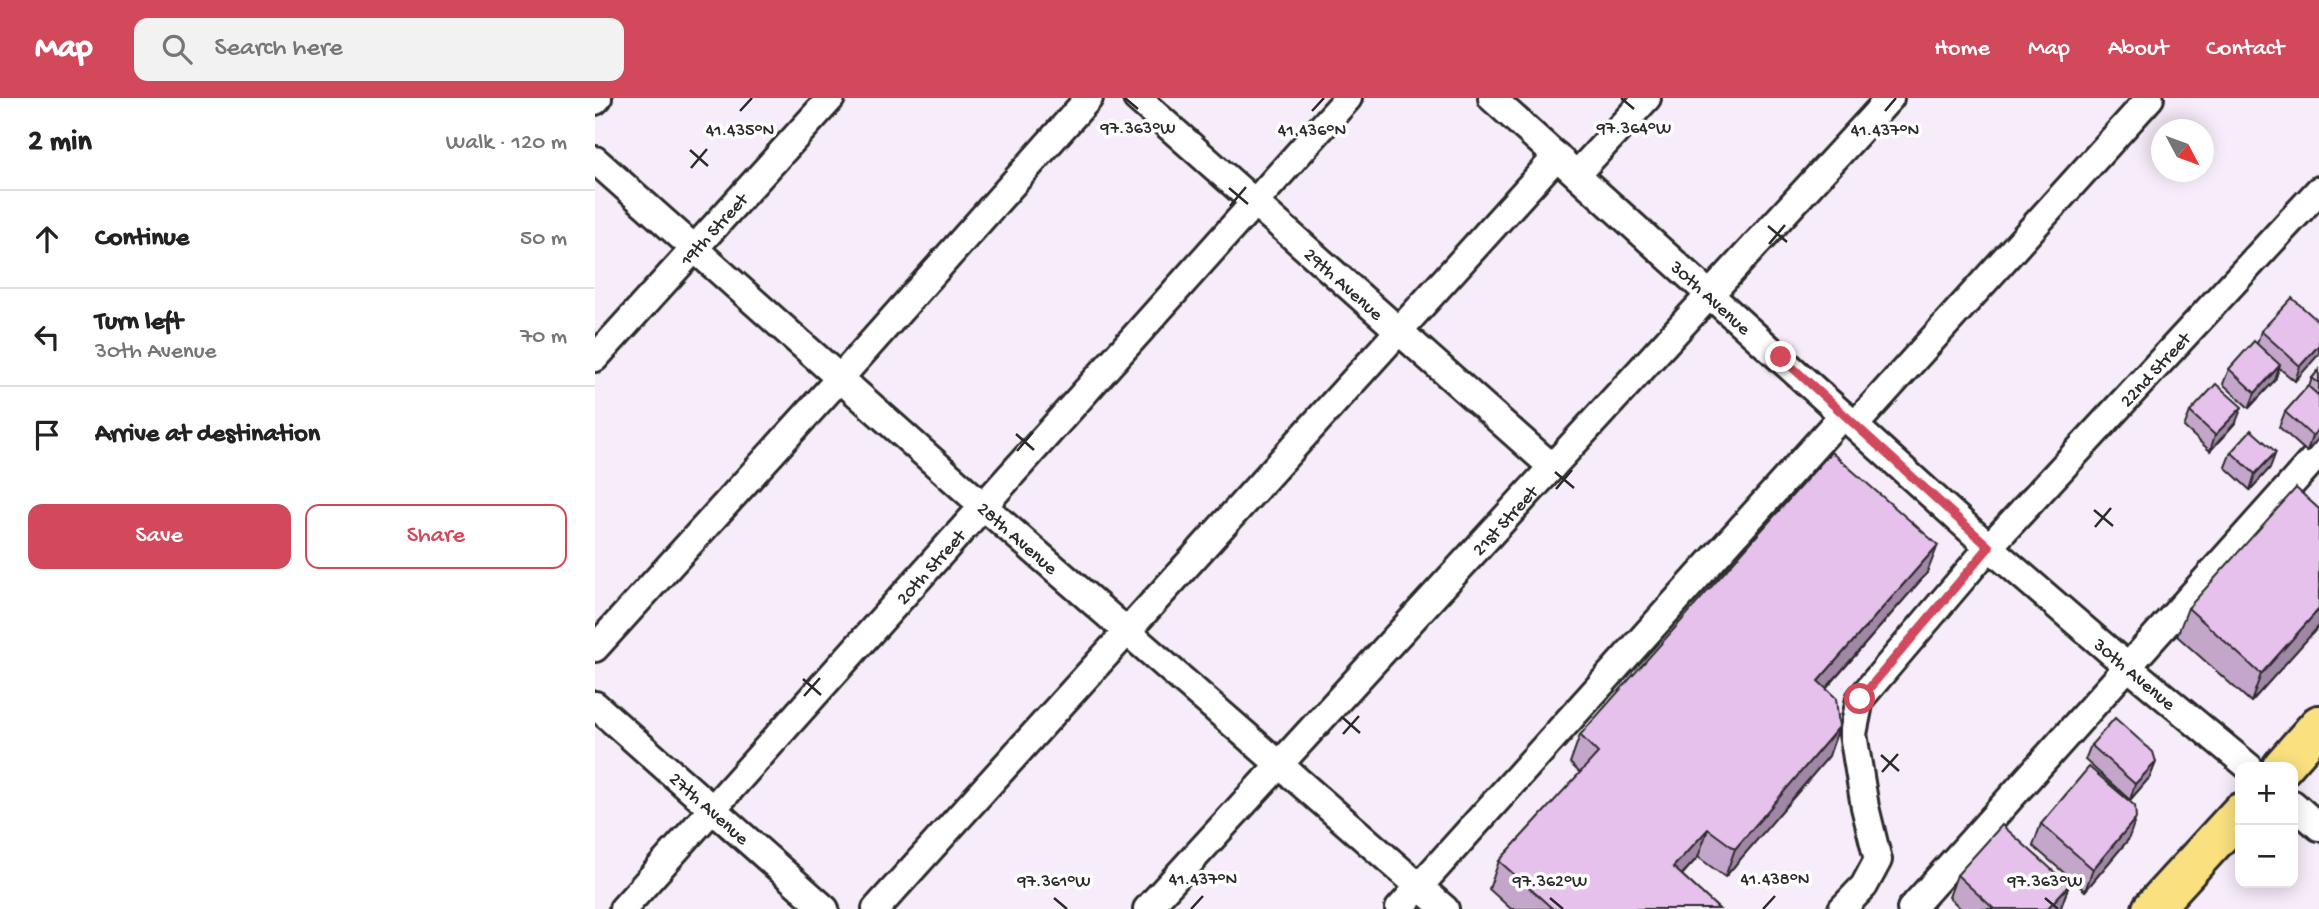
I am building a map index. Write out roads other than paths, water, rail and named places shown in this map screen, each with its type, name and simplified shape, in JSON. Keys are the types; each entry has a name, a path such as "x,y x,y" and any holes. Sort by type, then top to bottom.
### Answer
{"highway":[{"path":"2286,762 2319,725"},
{"path":"2152,909 2235,818"}],"street":[{"name":"19th Street","path":"595,358 831,98"},
{"path":"595,648 1089,98"},
{"name":"29th Avenue","path":"1137,98 1552,467"},
{"name":"20th Street","path":"624,909 1348,98"},
{"name":"30th Avenue","path":"1492,98 1711,293 1989,547 2243,762"},
{"path":"1577,174 1647,98"},
{"name":"21st Street","path":"1147,909 1890,98"},
{"path":"1399,909 2150,98"},
{"path":"876,909 1557,156"},
{"name":"28th Avenue","path":"595,159 982,506 1445,909"},
{"name":"22nd Street","path":"1842,909 1864,886 1878,860 1865,807 1853,734 1860,699 1989,547 2319,190"},
{"path":"1911,909 2319,453"},
{"name":"27th Avenue","path":"595,705 825,909"},
{"path":"2298,808 2319,827"}]}
